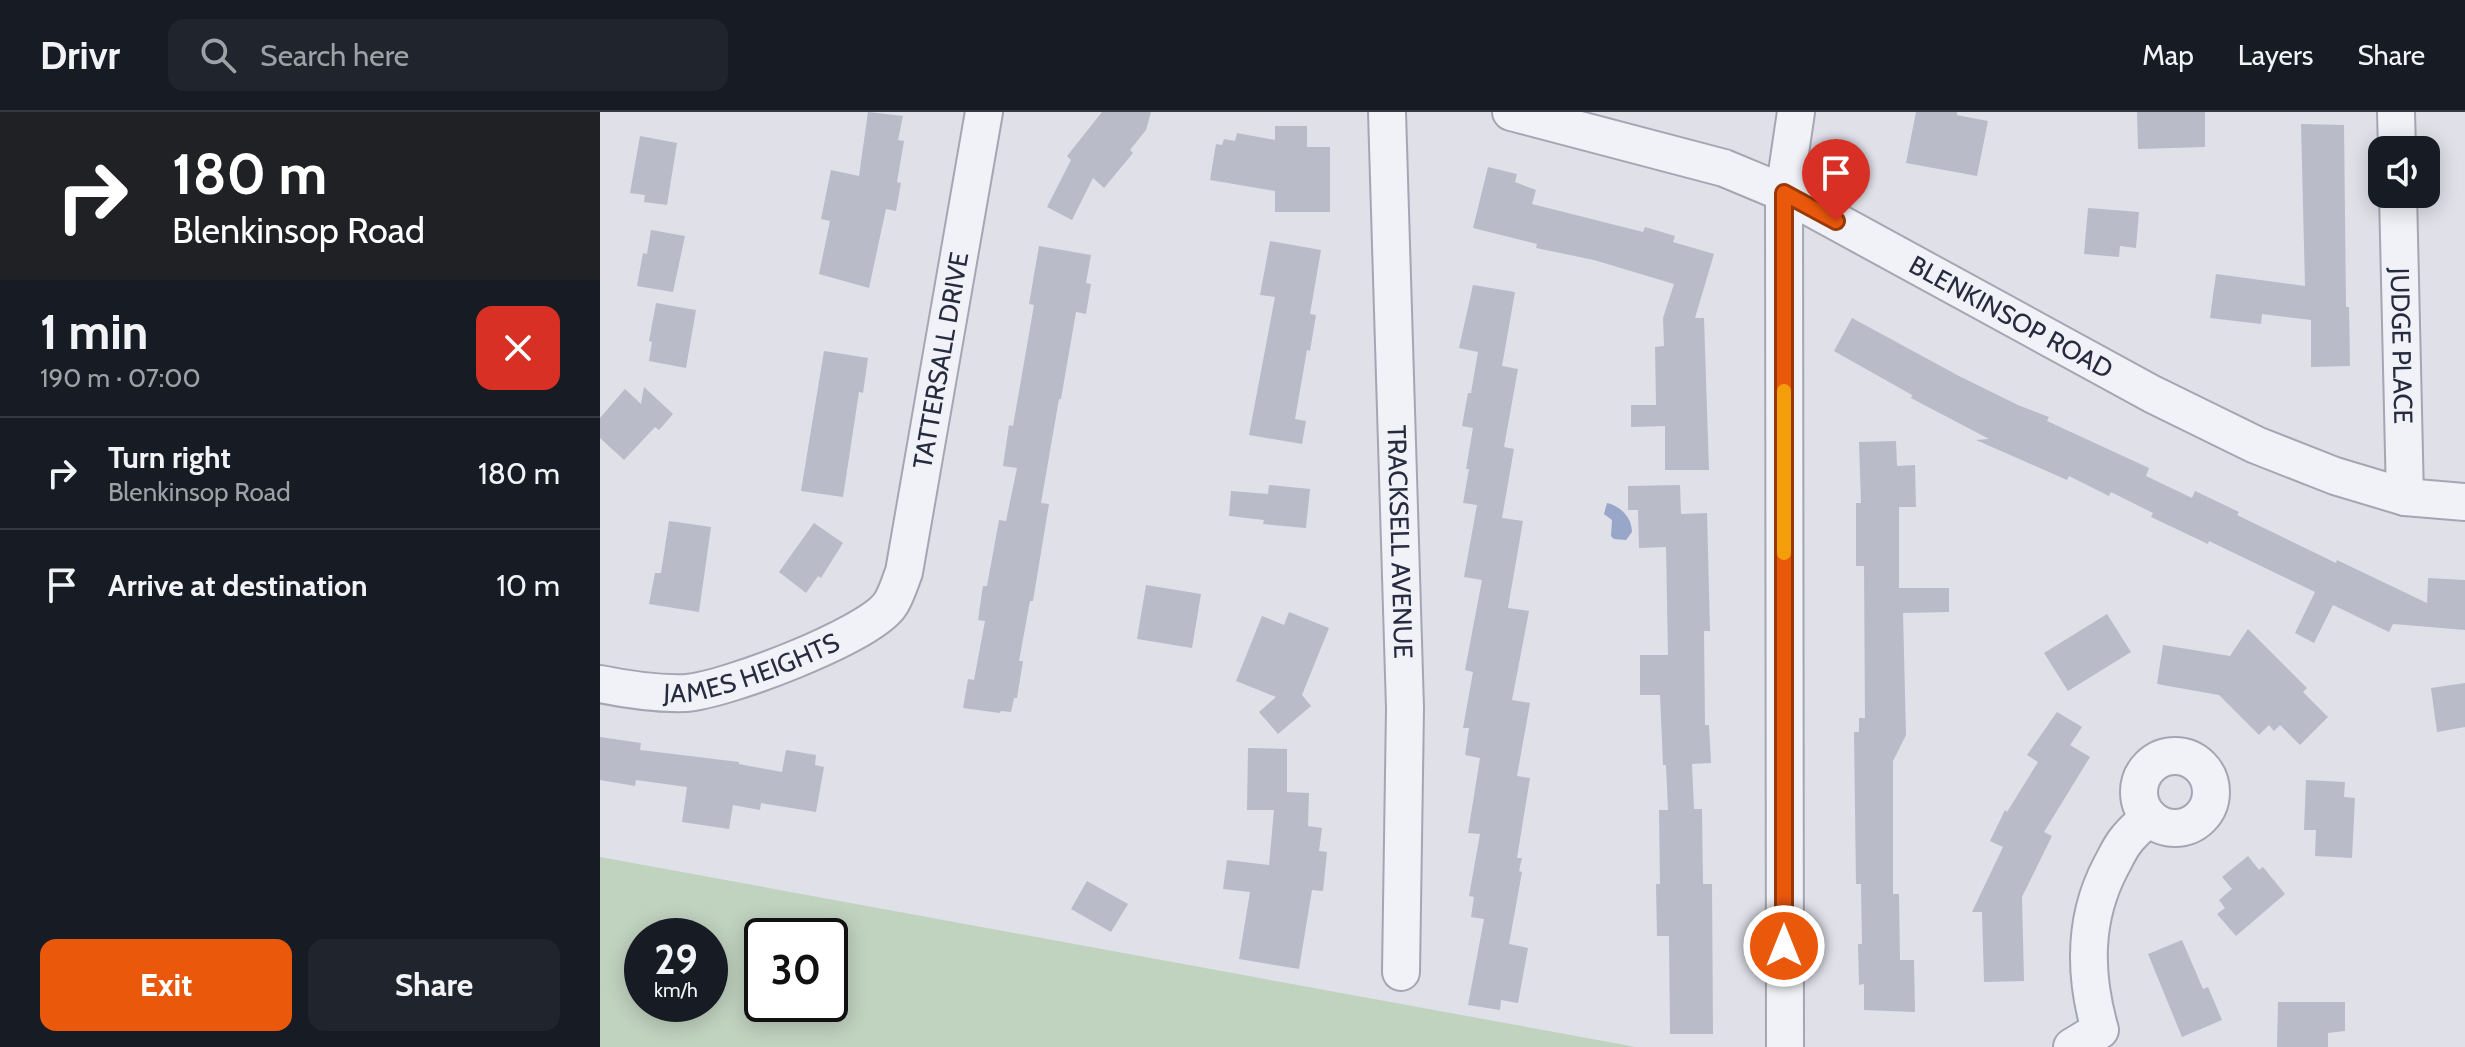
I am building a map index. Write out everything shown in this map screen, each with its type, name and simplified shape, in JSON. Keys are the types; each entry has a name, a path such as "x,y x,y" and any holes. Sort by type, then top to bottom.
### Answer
{"street":[{"name":"TATTERSALL DRIVE","path":"889,606 904,572 984,112"},
{"name":"TRACKSELL AVENUE","path":"1387,112 1405,708 1401,972"},
{"name":"BLENKINSOP ROAD","path":"1511,112 1724,168 1784,193 2152,394 2256,445 2335,476 2405,497 2465,502"},
{"path":"1785,1047 1784,193 1796,112"},
{"path":"2396,112 2397,136"},
{"name":"JUDGE PLACE","path":"2398,208 2405,497"},
{"name":"JAMES HEIGHTS","path":"600,684 645,692 690,693 812,653 857,631 889,606"},
{"path":"2094,1041 2087,960 2091,918 2103,882 2125,840 2149,817"}],"green space":[{"path":"600,857 1636,1047 600,1047"}],"water":[{"path":"1607,503 1628,517 1632,532 1626,540 1611,536 1612,520 1604,514"}],"building":[{"path":"868,112 903,116 898,140 904,141 896,211 886,209 869,288 819,274 830,221 821,219 831,170 859,176"},
{"path":"1102,112 1151,112 1146,130 1130,150 1133,153 1104,188 1093,178 1072,220 1047,207 1071,160 1067,156"},
{"path":"1916,112 1957,112 1957,115 1988,121 1977,176 1906,163"},
{"path":"2137,112 2205,112 2205,147 2138,149"},
{"path":"2301,124 2344,125 2346,307 2349,307 2350,366 2311,367 2311,320 2262,314 2261,324 2210,318 2216,274 2305,286"},
{"path":"1275,126 1307,126 1307,147 1330,147 1330,212 1275,212 1275,191 1210,180 1216,144 1222,145 1224,139 1235,141 1237,133 1275,140"},
{"path":"640,136 677,143 667,205 644,202 645,195 630,193"},
{"path":"1488,167 1517,174 1515,182 1536,190 1532,204 1643,232 1645,227 1675,236 1673,242 1714,254 1695,318 1704,318 1709,470 1665,470 1665,426 1631,427 1631,405 1656,405 1655,347 1664,346 1663,318 1674,284 1473,228"},
{"path":"2088,208 2139,212 2136,248 2120,246 2119,257 2084,254"},
{"path":"651,230 685,236 673,292 637,286"},
{"path":"1270,241 1321,250 1310,314 1316,315 1295,419 1306,421 1302,444 1249,435 1275,297 1260,295"},
{"path":"1039,246 1091,255 1086,283 1091,284 1086,314 1076,312 1059,399 1041,503 1049,504 1033,601 1030,601 1019,661 1023,661 1017,698 1014,698 1011,712 1000,713 963,708 968,679 974,680 985,621 978,620 983,586 987,586 999,520 1006,521 1017,468 1003,466 1034,305 1029,304"},
{"path":"1473,285 1515,292 1502,366 1518,369 1504,447 1514,449 1502,518 1523,521 1508,608 1529,611 1512,700 1530,703 1517,776 1530,778 1517,858 1522,858 1519,871 1522,872 1509,944 1528,948 1518,1003 1501,1000 1500,1010 1468,1005 1484,919 1471,917 1474,897 1469,896 1480,834 1468,833 1480,758 1465,755 1469,728 1463,728 1473,672 1465,670 1482,580 1464,577 1477,505 1463,503 1473,428 1462,426 1478,352 1459,348"},
{"path":"656,303 696,310 686,368 649,361"},
{"path":"1852,318 1959,376 2049,417 2047,421 2149,468 2146,476 2192,498 2195,491 2336,563 2337,560 2427,603 2428,578 2465,580 2465,630 2393,624 2389,632 2333,605 2314,643 2295,633 2315,592 2151,517 2153,513 2111,492 2109,496 2069,476 2067,480 1976,440 1989,439 1911,398 1912,395 1834,351"},
{"path":"824,351 868,358 863,393 859,392 843,497 801,491"},
{"path":"644,387 673,414 659,430 655,427 624,460 600,438 600,418 625,389 641,404"},
{"path":"1896,441 1897,466 1915,465 1916,507 1899,507 1899,588 1949,588 1949,612 1903,613 1906,735 1893,761 1893,894 1899,894 1900,960 1914,960 1915,1012 1864,1010 1864,984 1859,985 1861,884 1856,884 1854,732 1859,732 1859,718 1865,718 1864,566 1856,566 1856,503 1861,503 1859,442"},
{"path":"1269,485 1310,489 1306,528 1263,524 1264,520 1229,516 1231,491 1268,494"},
{"path":"1680,485 1681,514 1707,513 1710,631 1704,631 1705,725 1709,725 1711,763 1692,764 1694,809 1702,809 1703,884 1712,884 1713,1034 1670,1034 1669,936 1657,936 1659,810 1668,810 1660,695 1640,695 1640,655 1668,655 1666,547 1639,548 1638,510 1628,510 1628,486"},
{"path":"669,521 711,527 699,612 649,604 655,573 661,573"},
{"path":"814,523 843,543 821,578 818,576 806,593 779,572"},
{"path":"1146,585 1201,594 1192,648 1137,639"},
{"path":"1289,612 1329,628 1302,695 1311,706 1278,734 1259,712 1276,697 1236,681 1262,616 1284,625"},
{"path":"2107,614 2131,652 2068,691 2044,653"},
{"path":"2248,629 2307,688 2303,692 2328,717 2300,745 2280,725 2274,731 2269,725 2259,735 2219,695 2157,684 2163,645 2230,656"},
{"path":"2465,683 2465,727 2437,732 2431,688"},
{"path":"2057,712 2082,727 2070,745 2090,757 2044,832 2052,836 2022,897 2024,981 1984,982 1982,912 1972,912 2003,847 1990,841 2005,810 2007,812 2038,762 2027,755"},
{"path":"600,737 641,743 640,750 739,762 782,772 786,750 816,755 815,765 824,767 816,812 761,803 760,810 733,805 729,829 682,822 687,787 636,780 635,786 600,780"},
{"path":"1248,748 1287,749 1287,792 1309,793 1308,826 1322,828 1319,851 1327,852 1323,891 1312,890 1299,969 1239,959 1250,892 1223,889 1227,860 1269,865 1274,810 1247,810"},
{"path":"2306,780 2345,782 2344,797 2355,798 2352,858 2315,856 2316,830 2304,830"},
{"path":"2248,856 2259,870 2263,867 2285,894 2236,936 2217,914 2225,908 2219,900 2232,889 2222,877"},
{"path":"1087,881 1128,904 1111,932 1071,909"},
{"path":"2182,940 2203,989 2208,987 2222,1020 2182,1037 2148,954"},
{"path":"2278,1002 2345,1002 2345,1031 2328,1033 2328,1047 2277,1047"}],"slow traffic":[{"path":"1784,391 1784,553"}],"route":[{"path":"1784,946 1784,193 1836,221"}]}
